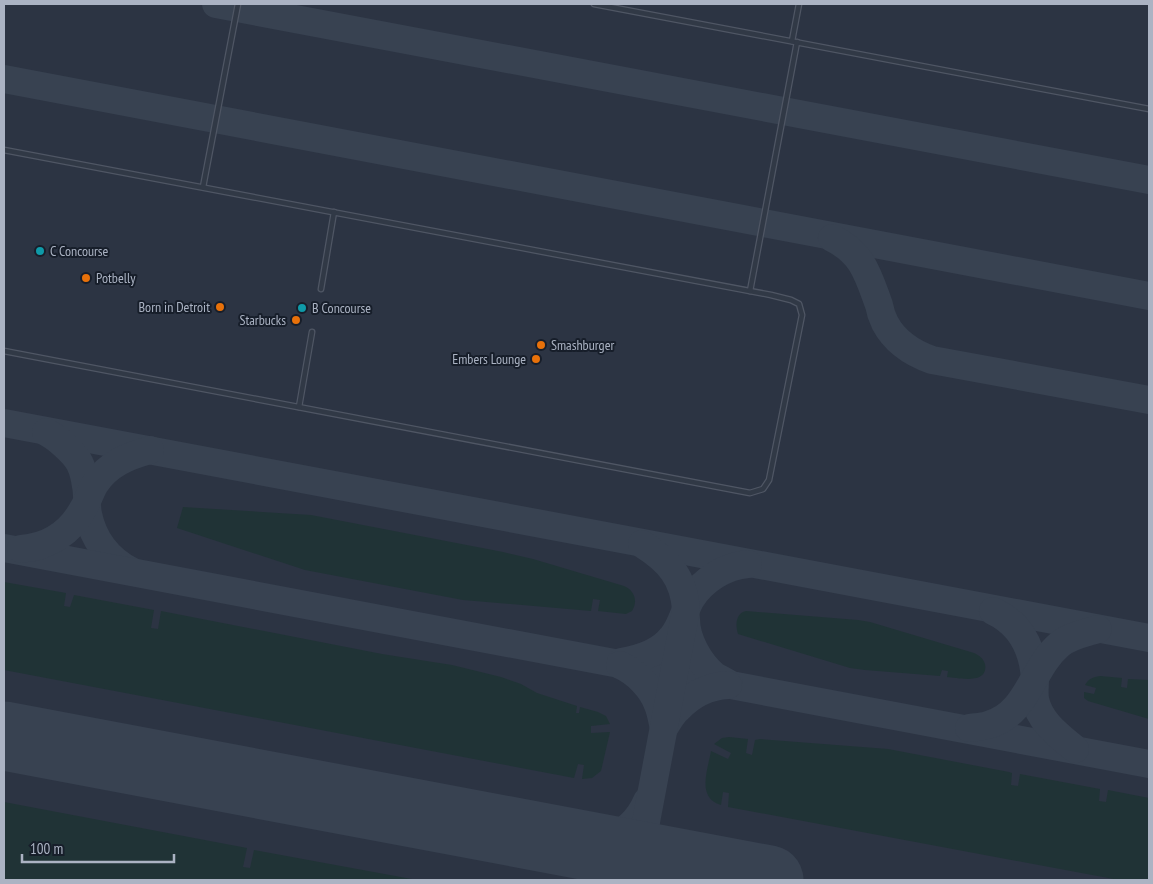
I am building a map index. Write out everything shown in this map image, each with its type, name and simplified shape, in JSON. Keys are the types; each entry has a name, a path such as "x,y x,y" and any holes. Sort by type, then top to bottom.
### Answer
{"lane":[{"path":"203,187 238,4"},
{"path":"594,4 1149,109"},
{"path":"750,291 799,4"},
{"path":"4,150 750,291 791,300 798,304 802,315 770,480 762,489 750,492 4,351"},
{"path":"321,290 334,212"},
{"path":"299,407 312,332"}],"shaded area":[{"path":"4,4 1149,4 1149,880 4,880"}],"green space":[{"path":"183,507 311,515 503,552 624,586 633,593 635,604 632,611 626,614 598,611 600,600 593,599 591,611 463,600 305,570 177,528"},
{"path":"4,582 66,593 64,606 70,607 74,595 154,610 151,628 158,629 161,611 382,654 452,665 501,677 521,684 537,693 577,706 576,713 579,713 580,707 606,716 610,724 591,726 591,733 610,732 601,771 592,778 582,779 584,765 578,764 574,778 4,670"},
{"path":"746,611 870,622 974,653 983,660 985,671 978,678 965,679 947,677 948,671 942,670 940,676 850,668 738,634 738,617"},
{"path":"1100,676 1122,678 1121,687 1127,688 1128,679 1149,680 1149,719 1088,701 1084,698 1084,692 1094,694 1096,688 1085,685 1086,683"},
{"path":"722,738 748,739 746,753 752,755 755,740 760,739 888,749 1009,772 1012,773 1011,785 1018,786 1020,774 1100,789 1099,801 1106,802 1108,790 1149,798 1149,880 1119,880 728,807 729,793 723,792 721,805 708,796 706,774 711,751 728,759 731,753 714,744"},
{"path":"4,802 247,848 243,867 250,868 254,850 417,880 4,880"}],"taxiway":[{"path":"216,4 1149,180"},
{"path":"4,79 1149,296"},
{"path":"832,238 851,251 863,266 889,330 905,346 918,354 932,360 1149,400"},
{"path":"4,423 1149,638"},
{"path":"46,432 65,446 78,460 87,489 87,511 94,532 103,547 115,561 131,571"},
{"path":"21,549 49,542 65,532 78,518 95,484 106,471 126,458 150,450"},
{"path":"635,880 686,610 682,589 673,571 652,550 642,544"},
{"path":"4,548 1149,764"},
{"path":"621,662 642,657 662,647 675,633 691,599 708,580 723,571 748,564"},
{"path":"993,611 1011,623 1024,639 1034,668 1037,707 1050,727 1075,749"},
{"path":"686,619 688,635 699,658 709,671 729,684"},
{"path":"969,728 988,725 1012,711 1021,701 1042,666 1059,645 1072,637 1098,629"},
{"path":"620,665 637,676 648,687 659,708 664,728 683,704 707,689 728,685"},
{"path":"557,840 593,842 618,834 635,820 647,801"},
{"path":"564,842 600,861 616,880"}],"runway":[{"path":"4,736 769,880"}],"place":[{"name":"C Concourse","path":"40,251"},
{"name":"Potbelly","path":"86,278"},
{"name":"Born in Detroit","path":"220,307"},
{"name":"B Concourse","path":"302,308"},
{"name":"Starbucks","path":"296,320"},
{"name":"Smashburger","path":"541,345"},
{"name":"Embers Lounge","path":"536,359"}]}
